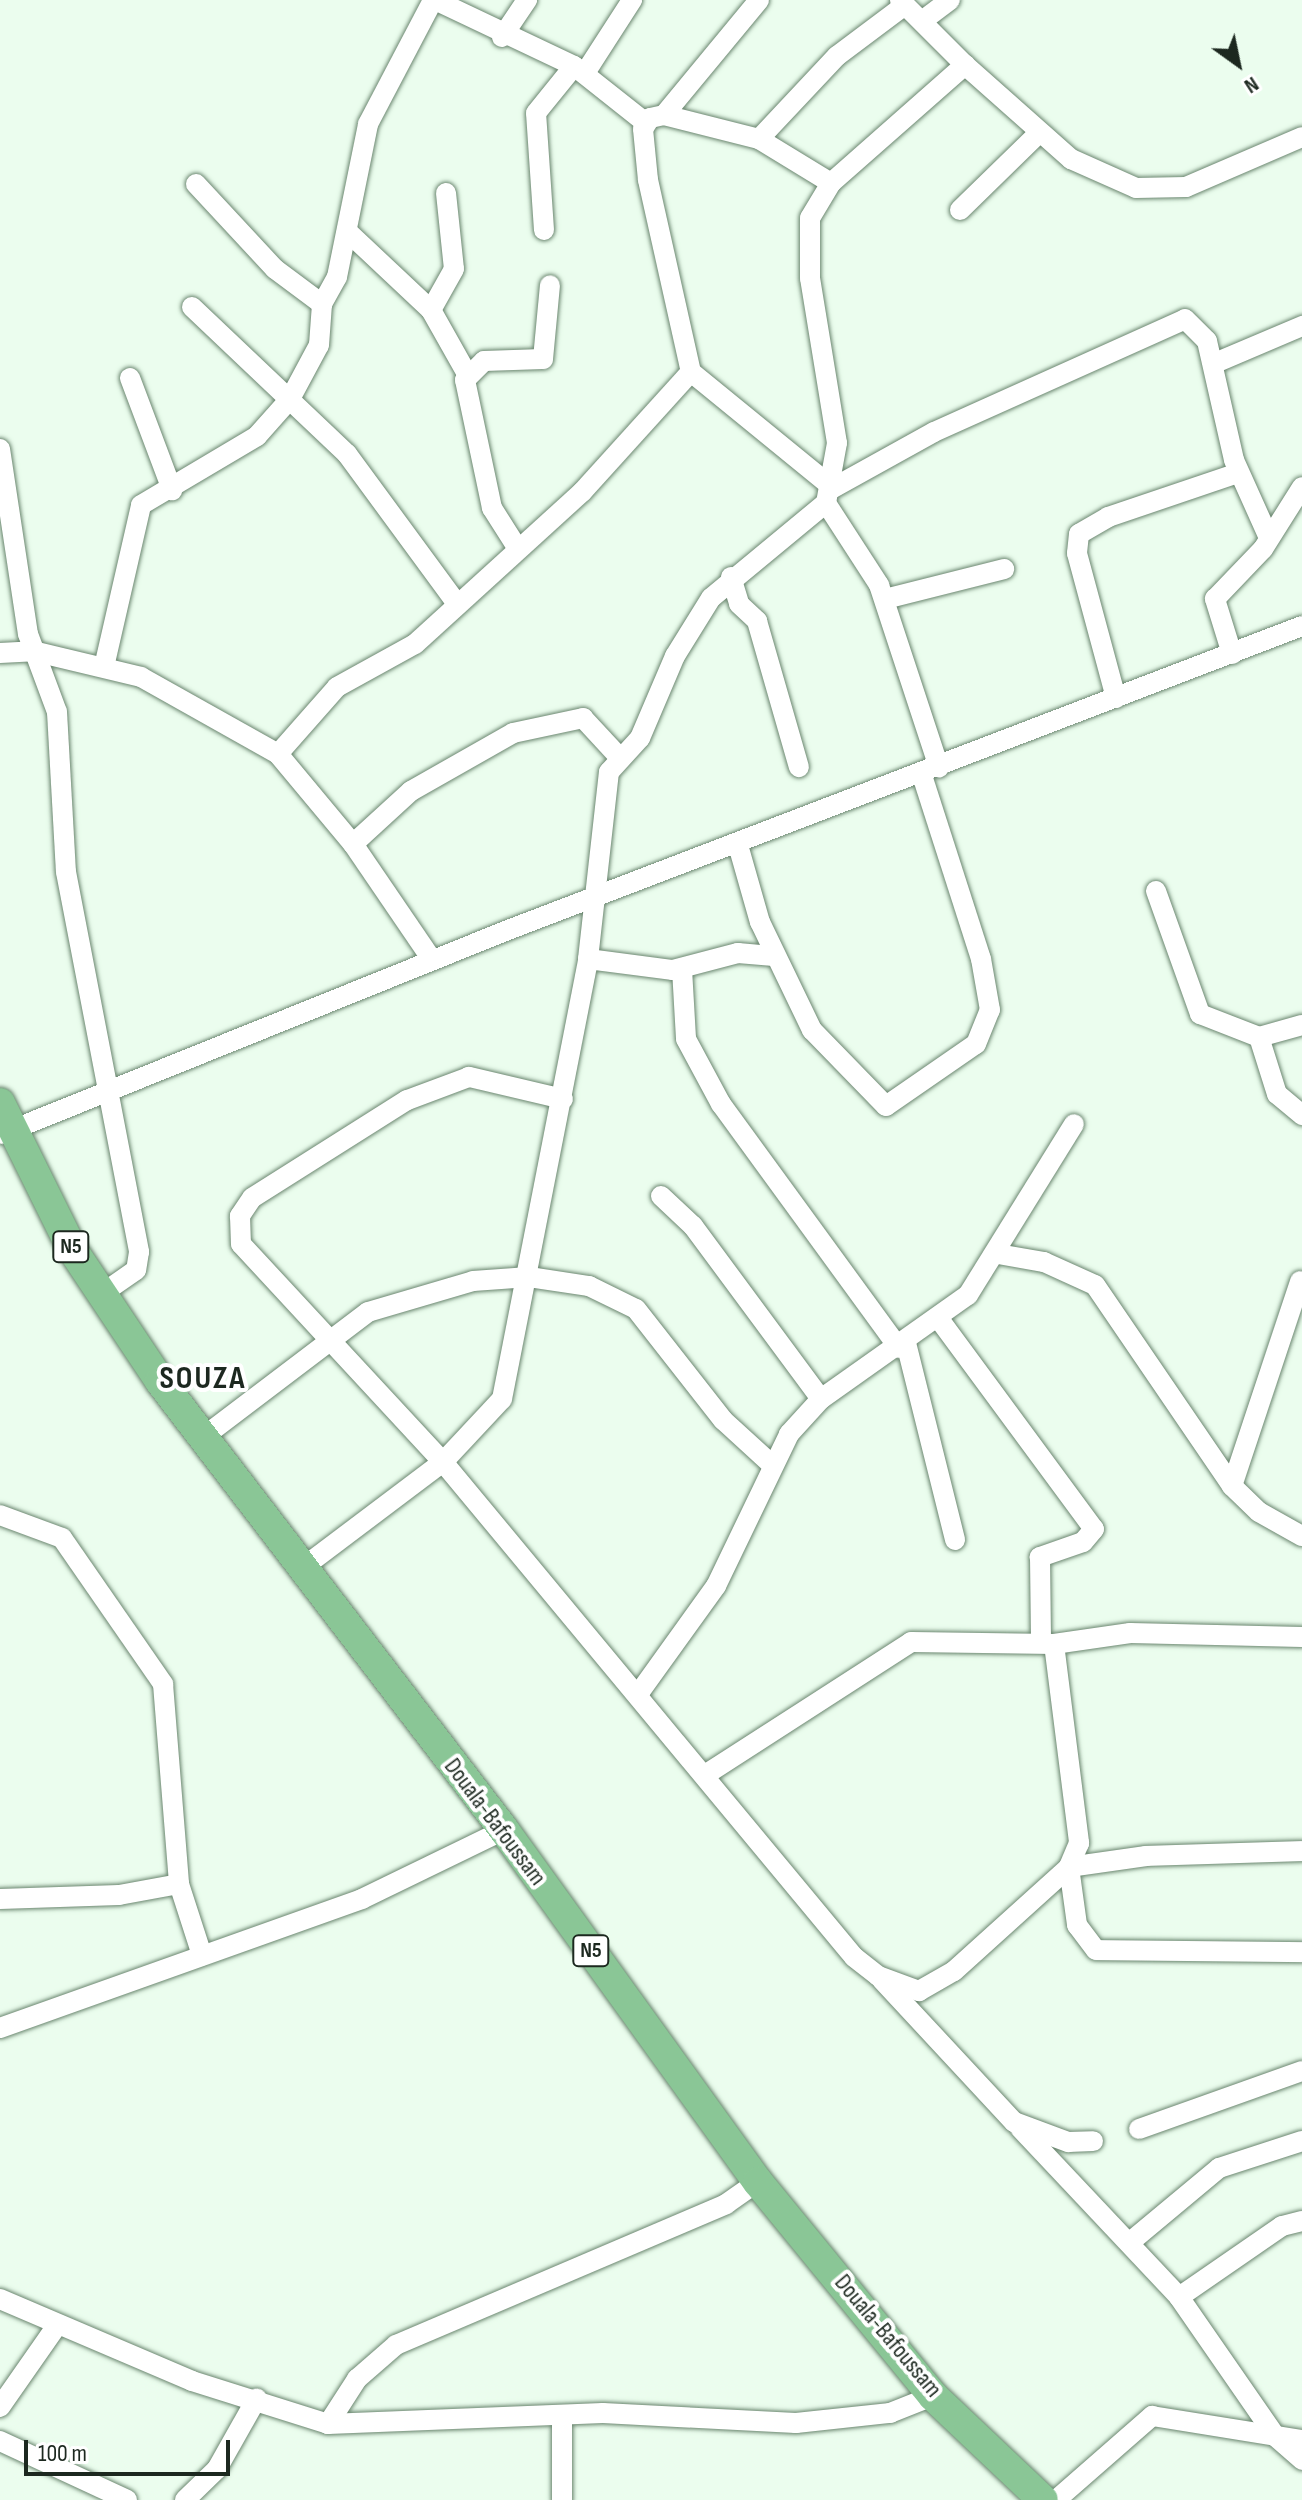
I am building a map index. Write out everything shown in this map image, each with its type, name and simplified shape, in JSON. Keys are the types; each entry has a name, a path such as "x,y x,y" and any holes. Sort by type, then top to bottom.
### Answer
{"highway":[{"name":"Douala-Bafoussam","path":"4,1122 100,1295 202,1438 504,1830 758,2182 933,2396 1043,2500"}],"street":[{"path":"104,667 138,510 242,449 290,399 323,334 322,304 349,233 368,124 434,0 502,37 579,70 655,119 759,139 831,183"},
{"path":"502,37 527,0"},
{"path":"544,230 536,113 579,70 632,0"},
{"path":"738,845 774,956 827,1054 878,1104 896,1102 976,1044 990,1010 981,959 885,599 829,496 691,372 648,180 655,119 759,0"},
{"path":"922,21 950,0"},
{"path":"759,139 837,56 902,2 1038,134 1092,171 1155,191 1186,187 1297,146"},
{"path":"829,496 837,443 807,243 810,218 831,183 965,65"},
{"path":"960,210 1038,134"},
{"path":"196,184 275,269 322,304"},
{"path":"431,310 454,269 446,193"},
{"path":"349,233 431,310 467,374 488,496 518,549"},
{"path":"467,374 484,361 543,359 550,285"},
{"path":"192,307 290,399 365,477 458,605"},
{"path":"301,1569 443,1462 502,1399 529,1277 588,959 607,780 620,758 640,738 695,619 731,577 829,496 934,432 1176,320 1201,328 1215,363 1238,473 1269,538"},
{"path":"1215,363 1302,326"},
{"path":"278,754 337,687 395,658 458,605 606,469 691,372"},
{"path":"130,378 172,490"},
{"path":"0,449 6,544 33,651 57,712 66,872 140,1259 130,1276 100,1295"},
{"path":"1116,698 1077,553 1079,534 1108,517 1238,473"},
{"path":"1232,654 1215,599 1269,538 1302,487"},
{"path":"885,599 1004,569"},
{"path":"731,577 739,604 757,621 799,767"},
{"path":"4,1122 106,1090 432,960 1302,626"},
{"path":"0,653 33,651 104,667 165,686 278,754 353,844 432,960"},
{"path":"353,844 411,791 513,733 583,718 620,758"},
{"path":"1156,891 1200,1014 1259,1037 1302,1025"},
{"path":"588,959 682,969 738,953 774,956"},
{"path":"682,969 686,1039 721,1104 903,1345 955,1540"},
{"path":"1259,1037 1273,1087 1302,1115"},
{"path":"563,1099 465,1078 382,1114 252,1198 238,1229 246,1253 443,1462 708,1773 833,1932 1179,2297 1276,2437 1302,2460"},
{"path":"639,1693 716,1586 770,1463 821,1399 939,1319 998,1254 1074,1124"},
{"path":"661,1196 693,1226 821,1399"},
{"path":"998,1254 1044,1262 1095,1285 1232,1486 1259,1512 1302,1536"},
{"path":"202,1438 387,1304 473,1281 529,1277 589,1286 636,1309 723,1420 770,1463"},
{"path":"1232,1486 1300,1281"},
{"path":"878,1976 919,1991 935,1986 1069,1867 1079,1843 1048,1641 1040,1557 1083,1542 1094,1529 939,1319"},
{"path":"0,1515 68,1544 163,1684 179,1884 202,1955"},
{"path":"708,1773 911,1642 1048,1641 1130,1633 1302,1637"},
{"path":"0,2028 427,1874 504,1830"},
{"path":"1069,1867 1146,1856 1302,1851"},
{"path":"1069,1867 1077,1925 1096,1950 1302,1952"},
{"path":"0,1899 119,1895 179,1884"},
{"path":"1139,2129 1302,2071"},
{"path":"1014,2122 1068,2142 1093,2141"},
{"path":"1129,2243 1219,2168 1302,2141"},
{"path":"328,2424 357,2379 396,2345 726,2204 758,2182"},
{"path":"1179,2297 1282,2226 1302,2221"},
{"path":"0,2299 192,2381 257,2398 328,2424 562,2415 796,2423 890,2413 933,2396"},
{"path":"0,2407 58,2324"},
{"path":"185,2500 217,2469 257,2398"},
{"path":"562,2415 562,2500"},
{"path":"1056,2500 1152,2416 1302,2440"},
{"path":"0,2441 127,2500"}],"district":[{"name":"SOUZA","path":"203,1379"}]}
